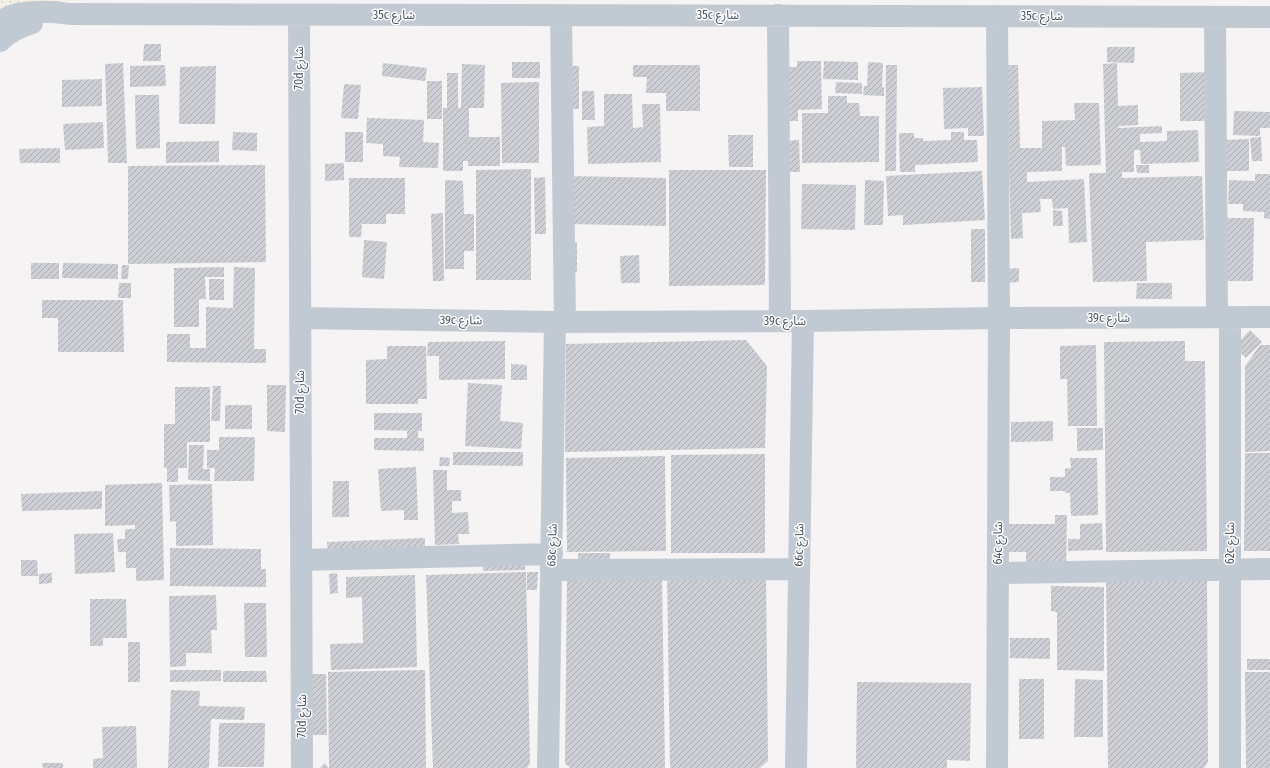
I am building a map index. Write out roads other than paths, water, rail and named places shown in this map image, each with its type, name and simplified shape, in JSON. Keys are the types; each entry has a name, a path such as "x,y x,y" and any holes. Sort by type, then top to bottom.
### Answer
{"street":[{"name":"35c شارع","path":"70,14 160,7 299,15 997,16 1160,8 1214,17 1270,17"},
{"path":"0,22 16,14 50,11 70,14"},
{"path":"0,41 10,32 20,27 70,14"},
{"name":"70d شارع","path":"299,15 302,768"},
{"name":"68c شارع","path":"548,768 551,562 560,322 561,15"},
{"path":"778,15 780,321"},
{"name":"64c شارع","path":"997,16 999,318 997,768"},
{"name":"62c شارع","path":"1214,17 1230,569 1230,768"},
{"name":"39c شارع","path":"300,318 560,322 1270,317"},
{"name":"66c شارع","path":"796,768 803,321"},
{"path":"301,560 551,562 799,569"},
{"path":"998,573 1270,569"}]}
